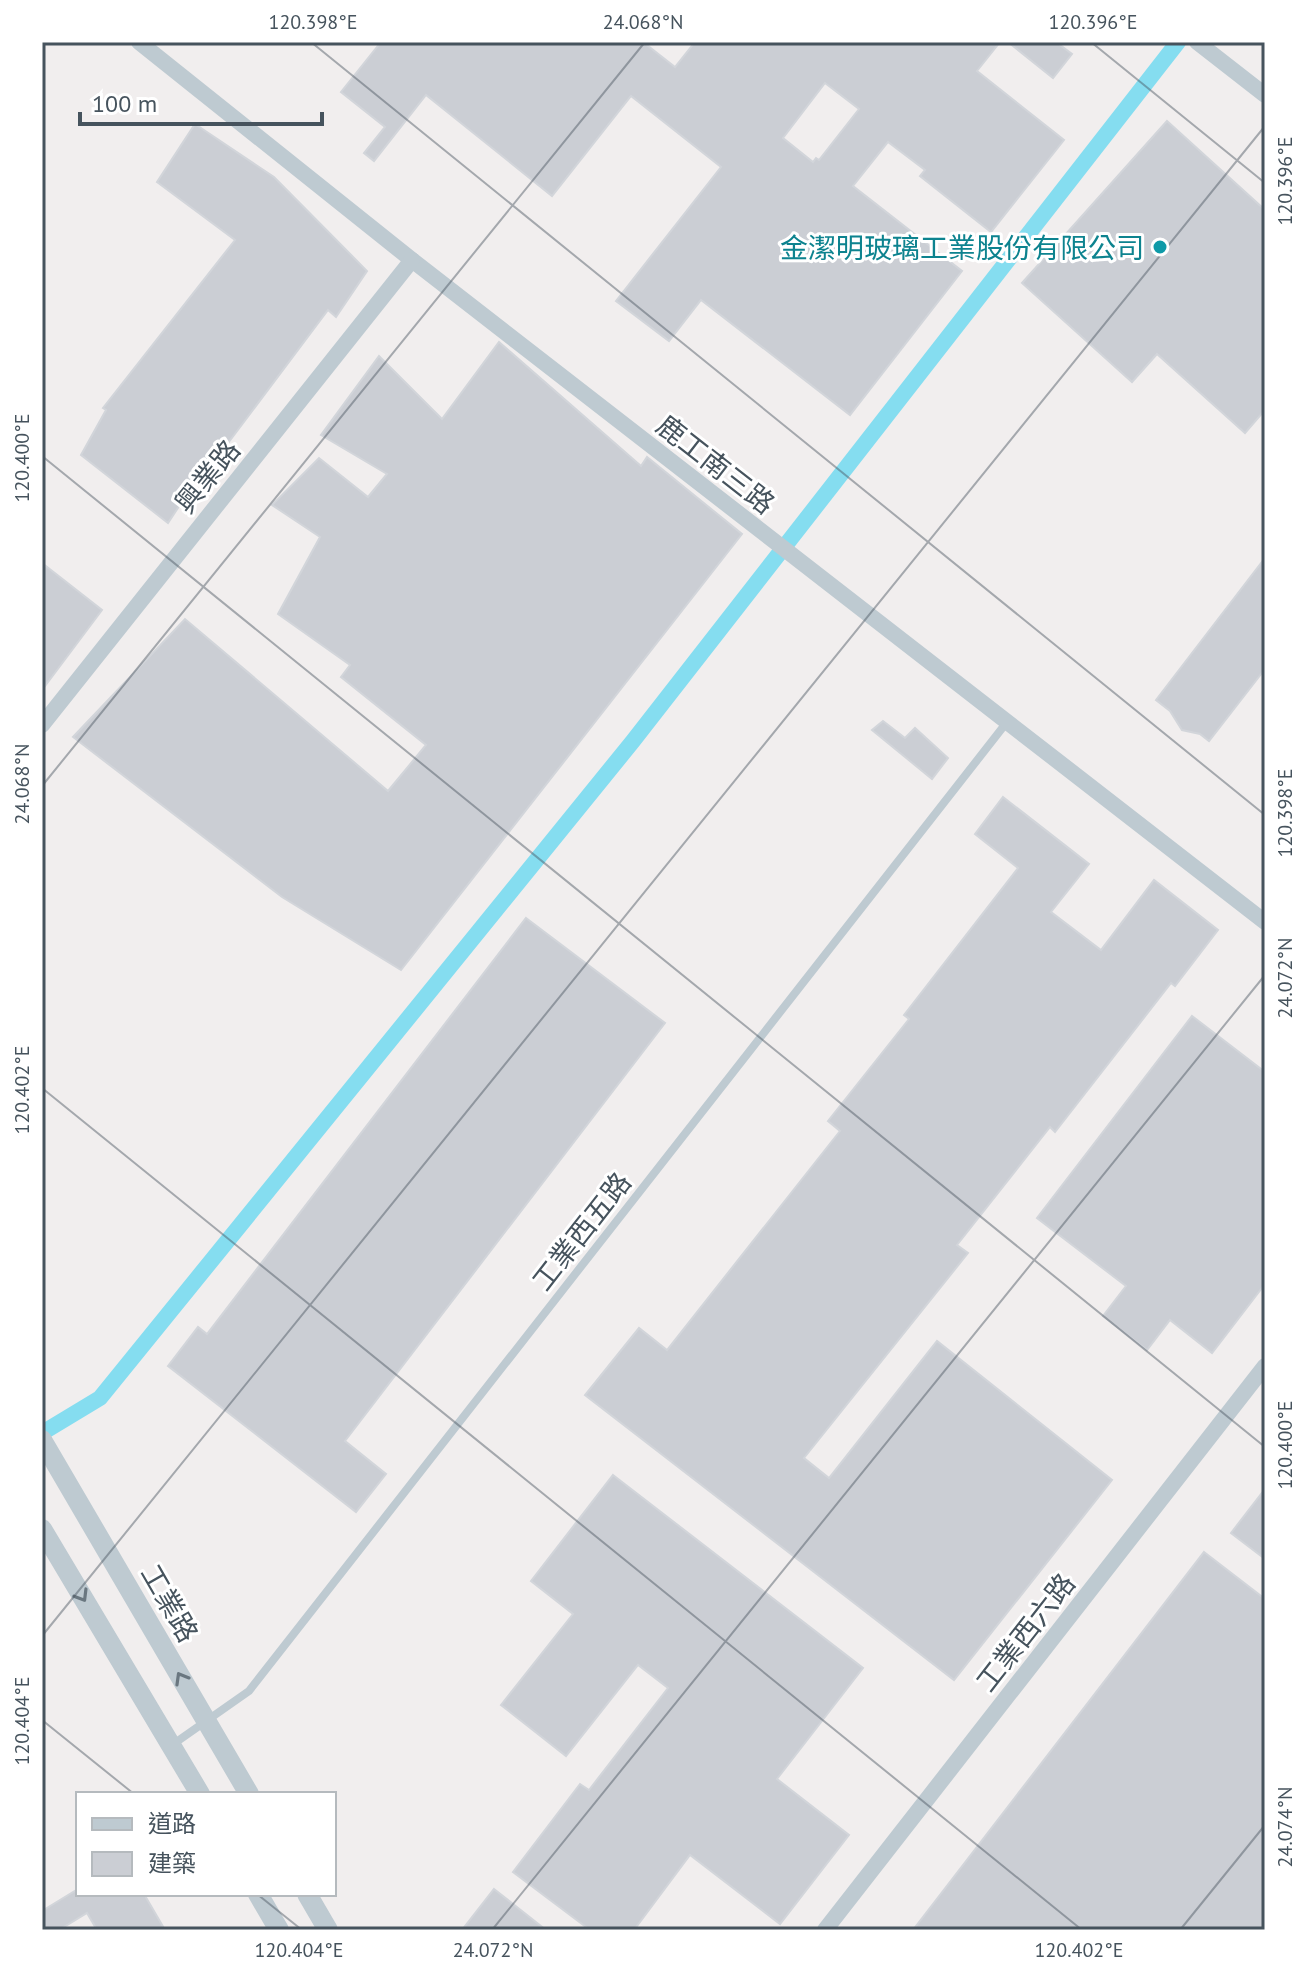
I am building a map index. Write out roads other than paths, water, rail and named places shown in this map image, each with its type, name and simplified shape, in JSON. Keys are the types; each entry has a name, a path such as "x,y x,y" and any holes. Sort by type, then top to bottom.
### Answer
{"street":[{"name":"鹿工南三路","path":"139,42 412,260 1265,922"},
{"path":"1197,42 1265,95"},
{"name":"興業路","path":"42,725 412,260"},
{"name":"工業西六路","path":"825,1930 1265,1366"},
{"name":"工業路","path":"42,1440 248,1792"},
{"path":"42,1529 199,1792"},
{"path":"259,1896 279,1930"},
{"path":"308,1896 328,1930"}],"lane":[{"name":"工業西五路","path":"171,1745 249,1691 1007,722"}],"waterway":[{"path":"42,1433 100,1398 633,741 1178,42"}],"place":[{"name":"金潔明玻璃工業股份有限公司","path":"1160,247"}]}
